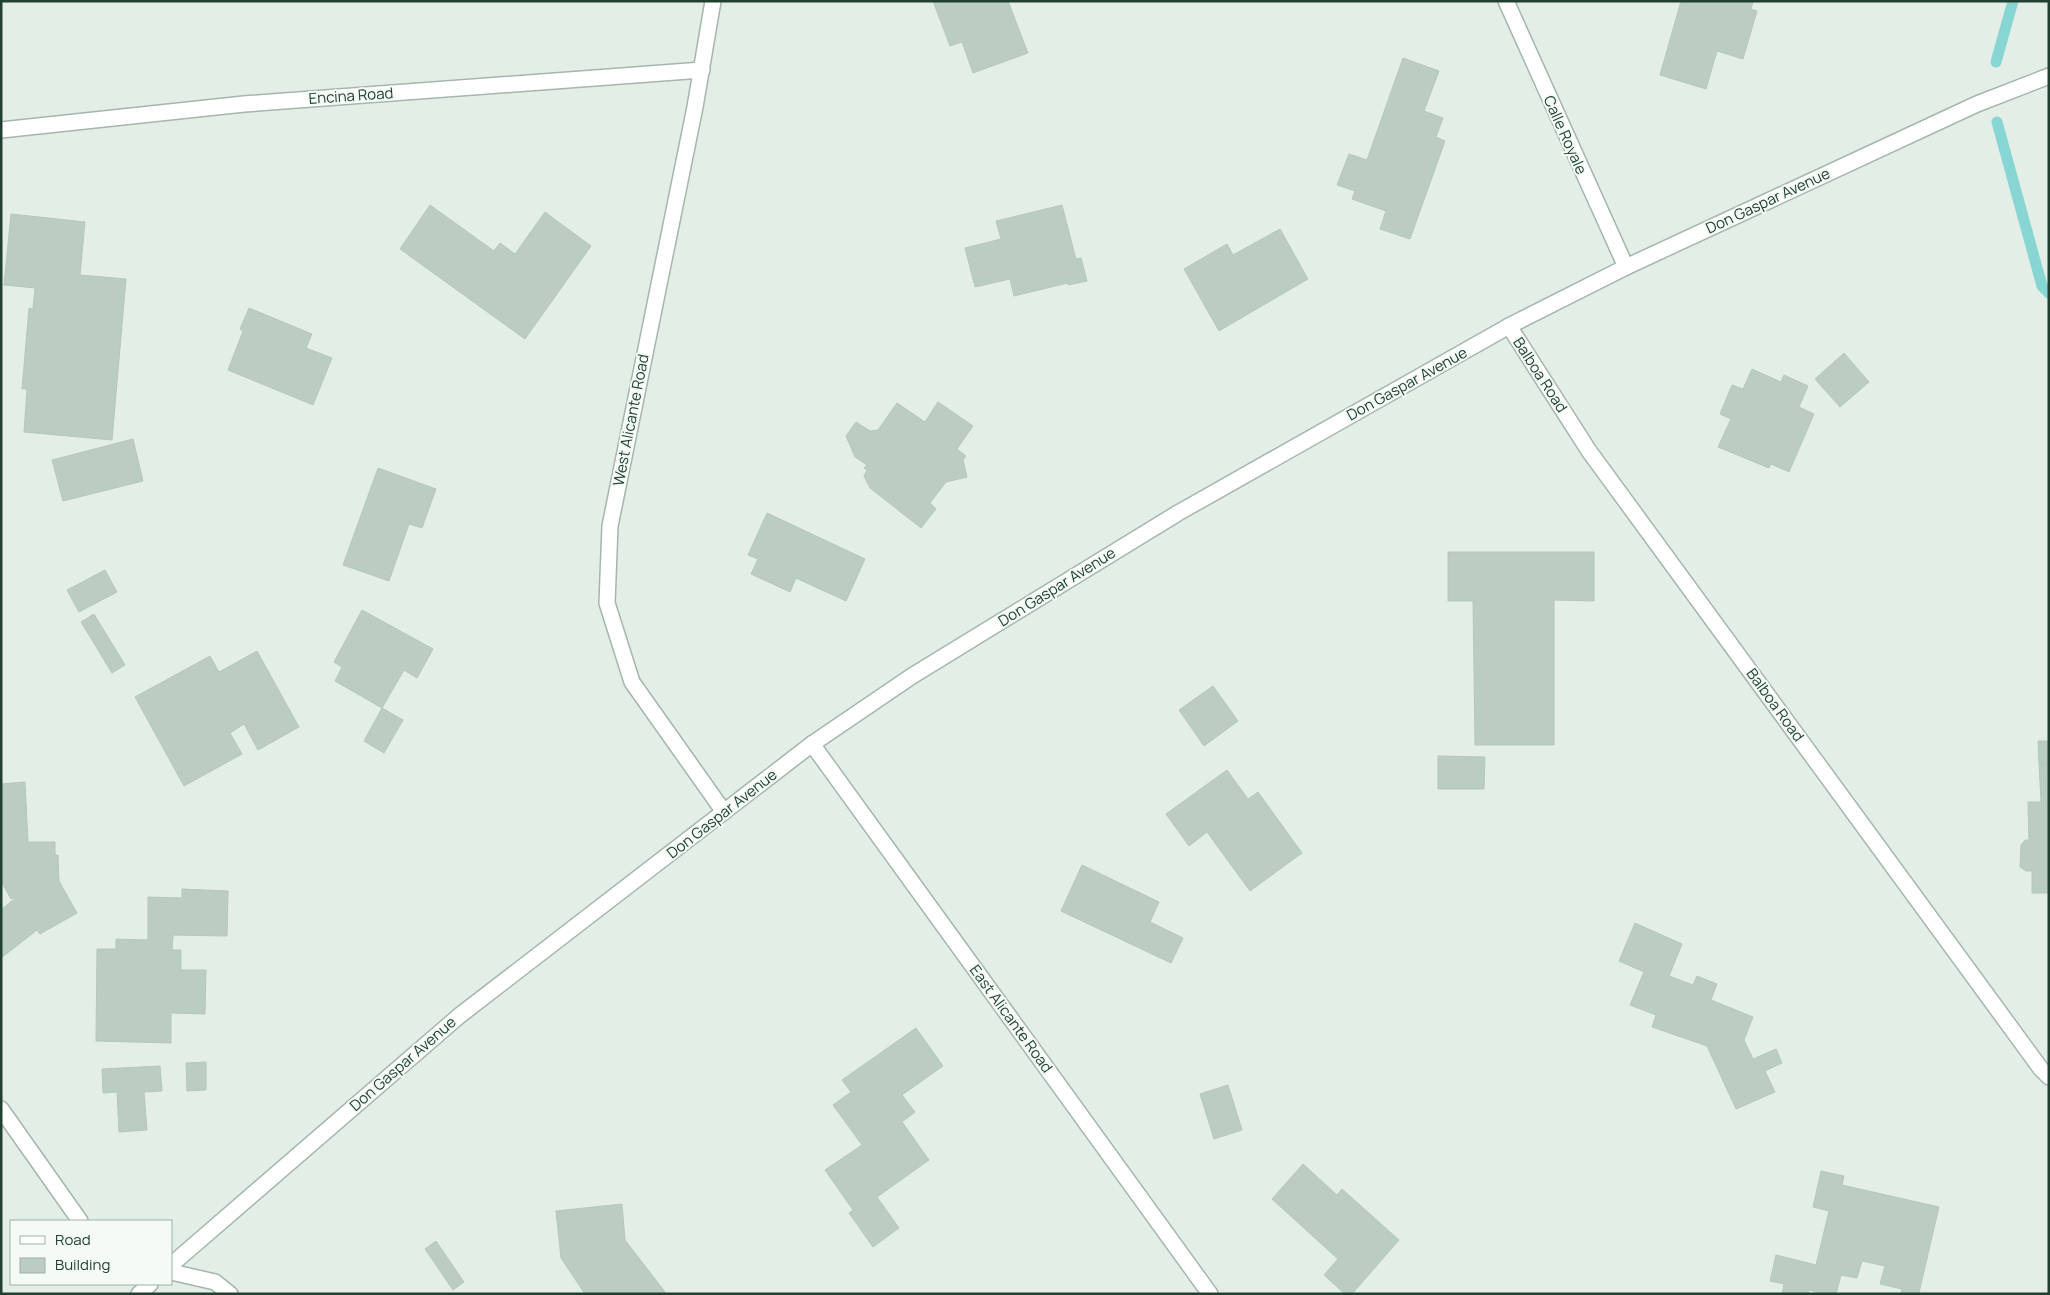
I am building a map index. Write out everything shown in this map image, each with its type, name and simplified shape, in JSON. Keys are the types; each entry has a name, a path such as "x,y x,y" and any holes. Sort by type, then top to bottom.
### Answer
{"street":[{"name":"West Alicante Road","path":"713,1 702,70 610,526 607,603 632,682 724,812"},
{"name":"Calle Royale","path":"1506,1 1626,267"},
{"name":"Encina Road","path":"1,130 244,104 702,70"},
{"name":"Don Gaspar Avenue","path":"172,1264 459,1016 812,744 912,676 1169,518 1509,326 1626,267 1977,104 2049,76"},
{"name":"Balboa Road","path":"1509,326 1589,452 2035,1062 2049,1077"},
{"name":"East Alicante Road","path":"812,744 1210,1294"},
{"path":"1,1109 79,1220"},
{"path":"172,1272 215,1282 230,1294"},
{"path":"138,1294 149,1285"}],"building":[{"path":"933,1 1008,1 1028,53 973,73 962,42 950,46"},
{"path":"1681,1 1753,1 1751,9 1757,11 1743,59 1717,51 1706,89 1660,75"},
{"path":"1403,58 1439,71 1424,111 1443,118 1436,137 1445,141 1410,239 1380,229 1386,211 1352,199 1355,191 1337,185 1349,154 1367,160"},
{"path":"430,205 494,251 500,243 515,254 545,212 591,246 525,339 400,249"},
{"path":"1062,205 1076,259 1081,258 1087,281 1068,285 1068,283 1014,296 1010,279 975,287 965,248 1001,239 996,221"},
{"path":"11,214 85,222 80,275 126,279 112,440 24,432 27,389 22,389 29,308 33,309 35,288 4,285"},
{"path":"1280,229 1308,279 1219,331 1184,269 1227,244 1233,255"},
{"path":"249,308 312,334 306,348 332,358 313,405 228,370 243,331 240,329"},
{"path":"1844,353 1869,382 1840,407 1815,379"},
{"path":"1752,369 1781,382 1784,375 1808,386 1799,407 1814,414 1789,472 1771,464 1769,468 1718,447 1731,419 1720,414 1732,385 1743,389"},
{"path":"938,402 973,426 957,449 966,456 963,460 967,477 946,482 930,503 936,509 921,528 870,488 864,476 867,470 864,468 867,465 855,457 846,436 856,422 870,431 878,430 897,403 925,422"},
{"path":"133,439 143,481 63,501 52,460"},
{"path":"378,468 436,489 422,528 409,524 389,581 343,565"},
{"path":"767,513 865,559 846,601 796,578 790,592 751,574 758,559 748,555"},
{"path":"1448,552 1594,552 1594,601 1554,600 1554,745 1475,745 1473,601 1448,601"},
{"path":"105,570 117,592 79,612 67,590"},
{"path":"362,610 433,649 417,678 404,670 382,708 335,681 342,667 334,662"},
{"path":"94,614 125,665 112,673 81,622"},
{"path":"257,651 299,727 258,750 244,724 230,733 242,754 184,786 135,697 210,656 219,672"},
{"path":"1213,686 1238,721 1204,746 1179,710"},
{"path":"382,708 403,720 384,753 364,741"},
{"path":"2038,741 2049,741 2049,763 2039,764"},
{"path":"1438,756 1485,757 1484,789 1438,789"},
{"path":"2049,763 2049,893 2032,893 2032,871 2026,871 2020,867 2021,845 2025,840 2029,840 2028,802 2041,802 2039,764"},
{"path":"1227,770 1248,799 1258,792 1302,853 1250,891 1207,832 1189,846 1166,814"},
{"path":"25,782 28,842 55,842 55,855 58,855 59,881 77,913 40,934 37,930 1,958 1,910 18,896 11,899 1,881 1,784"},
{"path":"1082,865 1159,902 1150,922 1183,938 1171,963 1061,911"},
{"path":"182,889 228,891 227,936 173,935 172,950 181,950 181,970 206,970 205,1014 171,1013 171,1043 96,1041 97,949 116,949 116,939 148,940 148,897 182,898"},
{"path":"1635,923 1682,944 1669,976 1693,985 1697,976 1717,984 1711,1000 1753,1017 1744,1040 1753,1059 1776,1049 1782,1063 1765,1071 1775,1092 1736,1109 1707,1046 1652,1027 1656,1015 1630,1005 1644,972 1619,961"},
{"path":"916,1028 943,1066 902,1095 915,1112 902,1122 929,1160 877,1197 899,1228 873,1247 849,1213 853,1210 825,1170 862,1145 833,1105 851,1092 842,1080"},
{"path":"206,1062 206,1090 187,1091 186,1063"},
{"path":"160,1066 162,1091 144,1092 147,1130 119,1132 117,1092 103,1093 102,1069"},
{"path":"1228,1085 1242,1130 1214,1139 1200,1094"},
{"path":"1303,1164 1337,1195 1342,1189 1399,1240 1352,1294 1345,1294 1324,1275 1338,1259 1272,1199"},
{"path":"1821,1171 1844,1176 1842,1185 1939,1207 1919,1293 1921,1294 1901,1294 1902,1289 1880,1284 1885,1266 1862,1261 1857,1278 1841,1275 1836,1294 1825,1294 1809,1290 1808,1294 1782,1294 1784,1284 1770,1281 1776,1255 1816,1265 1829,1211 1813,1207"},
{"path":"622,1204 625,1240 665,1292 664,1294 585,1294 561,1258 556,1211"},
{"path":"436,1241 464,1282 453,1290 425,1249"}],"waterway":[{"path":"1996,62 2013,1"},
{"path":"1997,122 2042,286 2049,293"}]}
